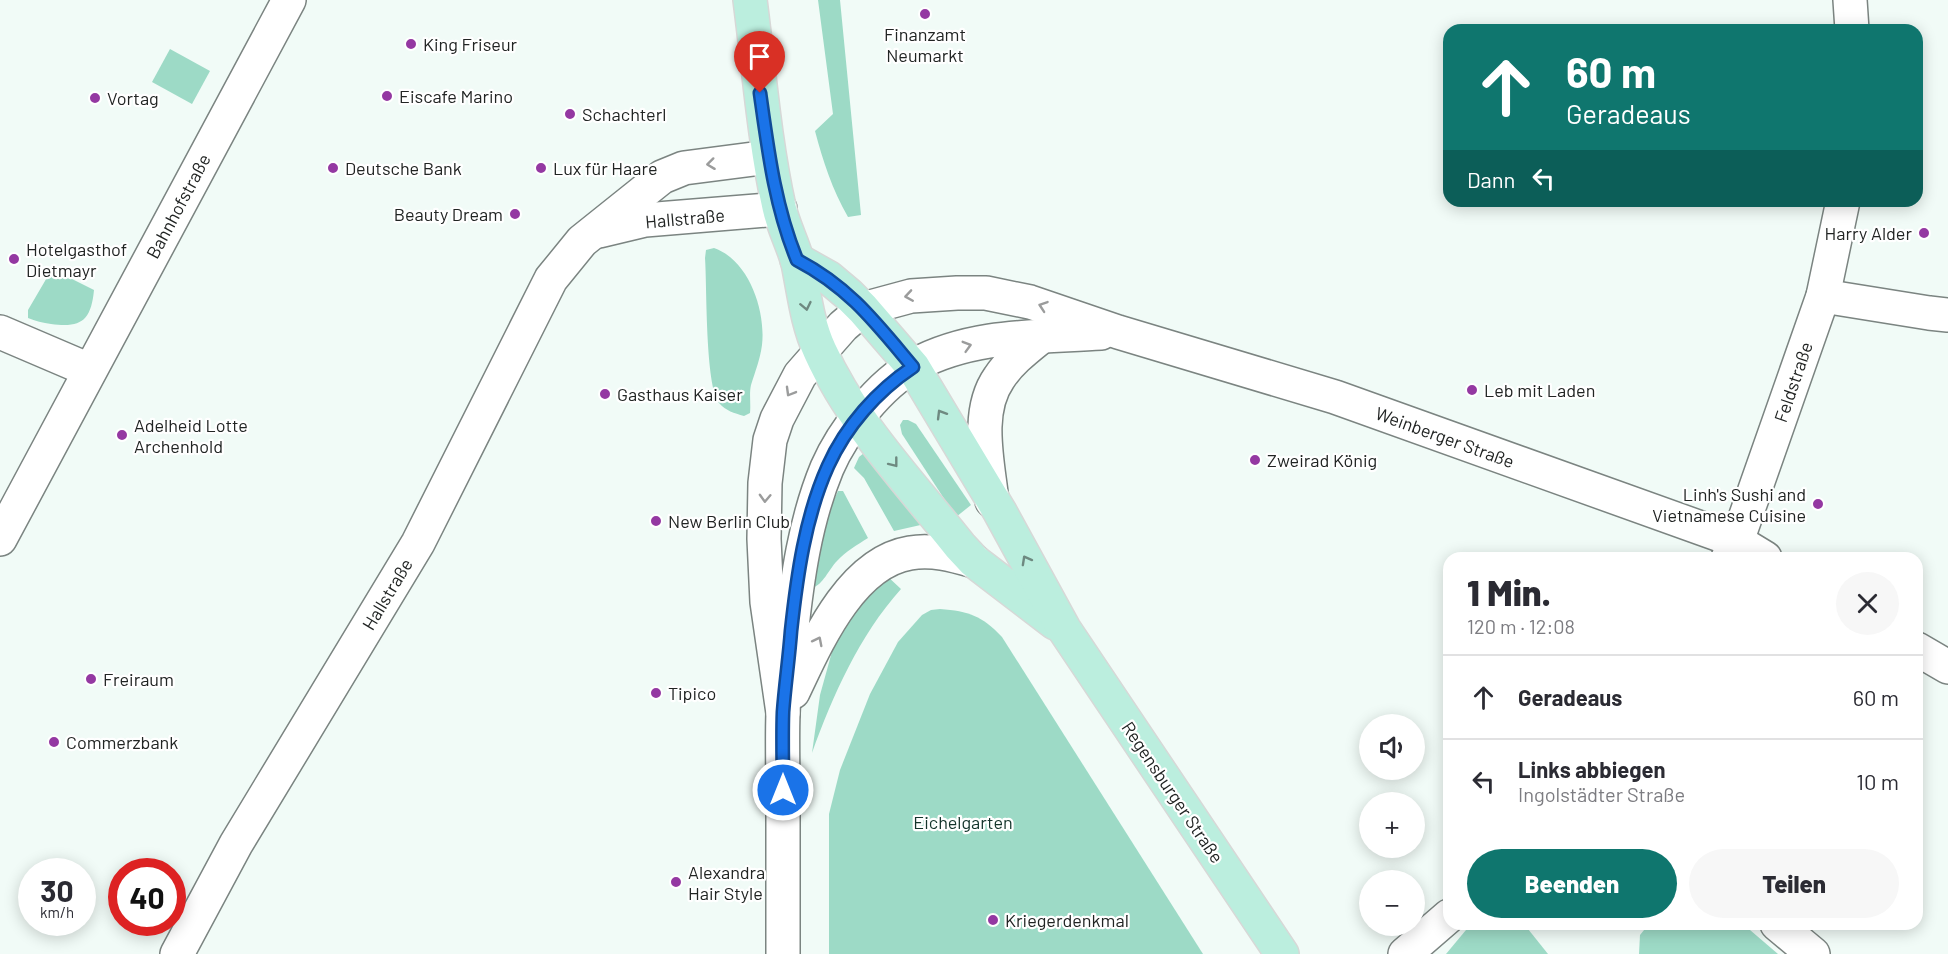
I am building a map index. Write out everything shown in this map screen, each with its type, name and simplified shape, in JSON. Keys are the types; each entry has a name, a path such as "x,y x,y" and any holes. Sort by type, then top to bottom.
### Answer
{"main road":[{"name":"Regensburger Straße","path":"750,0 769,157 780,209 797,260 809,317 820,350 858,417 974,561 1064,629"},
{"name":"Regensburger Straße","path":"797,260 829,278 863,309 913,367 1064,629 1282,954"}],"street":[{"name":"Bahnhofstraße","path":"0,540 289,0"},
{"path":"1850,0 1852,24"},
{"name":"Hallstraße","path":"177,954 237,844 418,543 551,279 567,258 592,233 662,177 684,168 769,157"},
{"name":"Feldstraße","path":"1733,550 1823,296 1842,207"},
{"name":"Hallstraße","path":"592,233 645,220 780,209"},
{"name":"Weinberger Straße","path":"863,309 911,296 957,292 986,293 1030,302 1118,332 1335,397 1733,550"},
{"path":"1823,296 1948,315"},
{"path":"783,954 783,712 767,602 764,539 765,483 770,440 777,419 800,375 820,350 863,309"},
{"path":"0,332 89,370"},
{"name":"Weinberger Straße","path":"783,712 795,599 814,506 828,466 858,417 891,382 933,357 980,342 1118,332"},
{"path":"992,501 985,426 990,393 1006,368 1042,336"},
{"path":"783,712 820,635 839,605 861,580 889,561 909,553 936,552 974,561"},
{"path":"1923,652 1948,667"},
{"path":"1405,954 1443,921"},
{"path":"1784,930 1813,954"}],"green space":[{"path":"818,0 840,0 861,215 848,217 828,175 815,131 833,114"},
{"path":"170,49 210,71 192,104 152,82"},
{"path":"714,248 737,263 746,275 753,288 761,317 762,345 751,385 750,413 744,416 727,410 719,403 714,393 711,377 705,258 706,250"},
{"path":"52,269 94,290 93,301 83,320 70,325 61,325 28,318 28,310"},
{"path":"903,420 916,424 971,505 956,517 902,434 900,425"},
{"path":"864,453 925,524 894,531 864,478 854,468 859,457"},
{"path":"838,491 843,491 868,538 844,554 819,584 812,588 812,549"},
{"path":"886,575 901,589 872,626 860,646 838,688 812,753 820,695 833,648 853,609"},
{"name":"Eichelgarten","path":"931,610 959,611 981,619 1002,637 1203,954 829,954 829,814 840,770 870,694 898,642 922,615"},
{"path":"1466,930 1529,930 1548,954 1446,954"},
{"path":"1644,930 1750,930 1778,954 1639,954 1640,935"}],"place":[{"name":"Finanzamt Neumarkt","path":"925,14"},
{"name":"King Friseur","path":"411,44"},
{"name":"Eiscafe Marino","path":"387,96"},
{"name":"Vortag","path":"95,98"},
{"name":"Schachterl","path":"570,114"},
{"name":"Deutsche Bank","path":"333,168"},
{"name":"Lux für Haare","path":"541,168"},
{"name":"Beauty Dream","path":"515,214"},
{"name":"Harry Alder","path":"1924,233"},
{"name":"Hotelgasthof Dietmayr","path":"14,259"},
{"name":"Leb mit Laden","path":"1472,390"},
{"name":"Gasthaus Kaiser","path":"605,394"},
{"name":"Adelheid Lotte Archenhold","path":"122,435"},
{"name":"Zweirad König","path":"1255,460"},
{"name":"Linh's Sushi and Vietnamese Cuisine","path":"1818,504"},
{"name":"New Berlin Club","path":"656,521"},
{"name":"Freiraum","path":"91,679"},
{"name":"Tipico","path":"656,693"},
{"name":"Commerzbank","path":"54,742"},
{"name":"Alexandra Hair Style","path":"676,882"},
{"name":"Kriegerdenkmal","path":"993,920"}],"route":[{"path":"760,93 769,157 780,209 797,260 829,278 848,294 913,367 891,382 858,417 828,466 814,506 803,549 795,599 783,712 783,790"}]}
